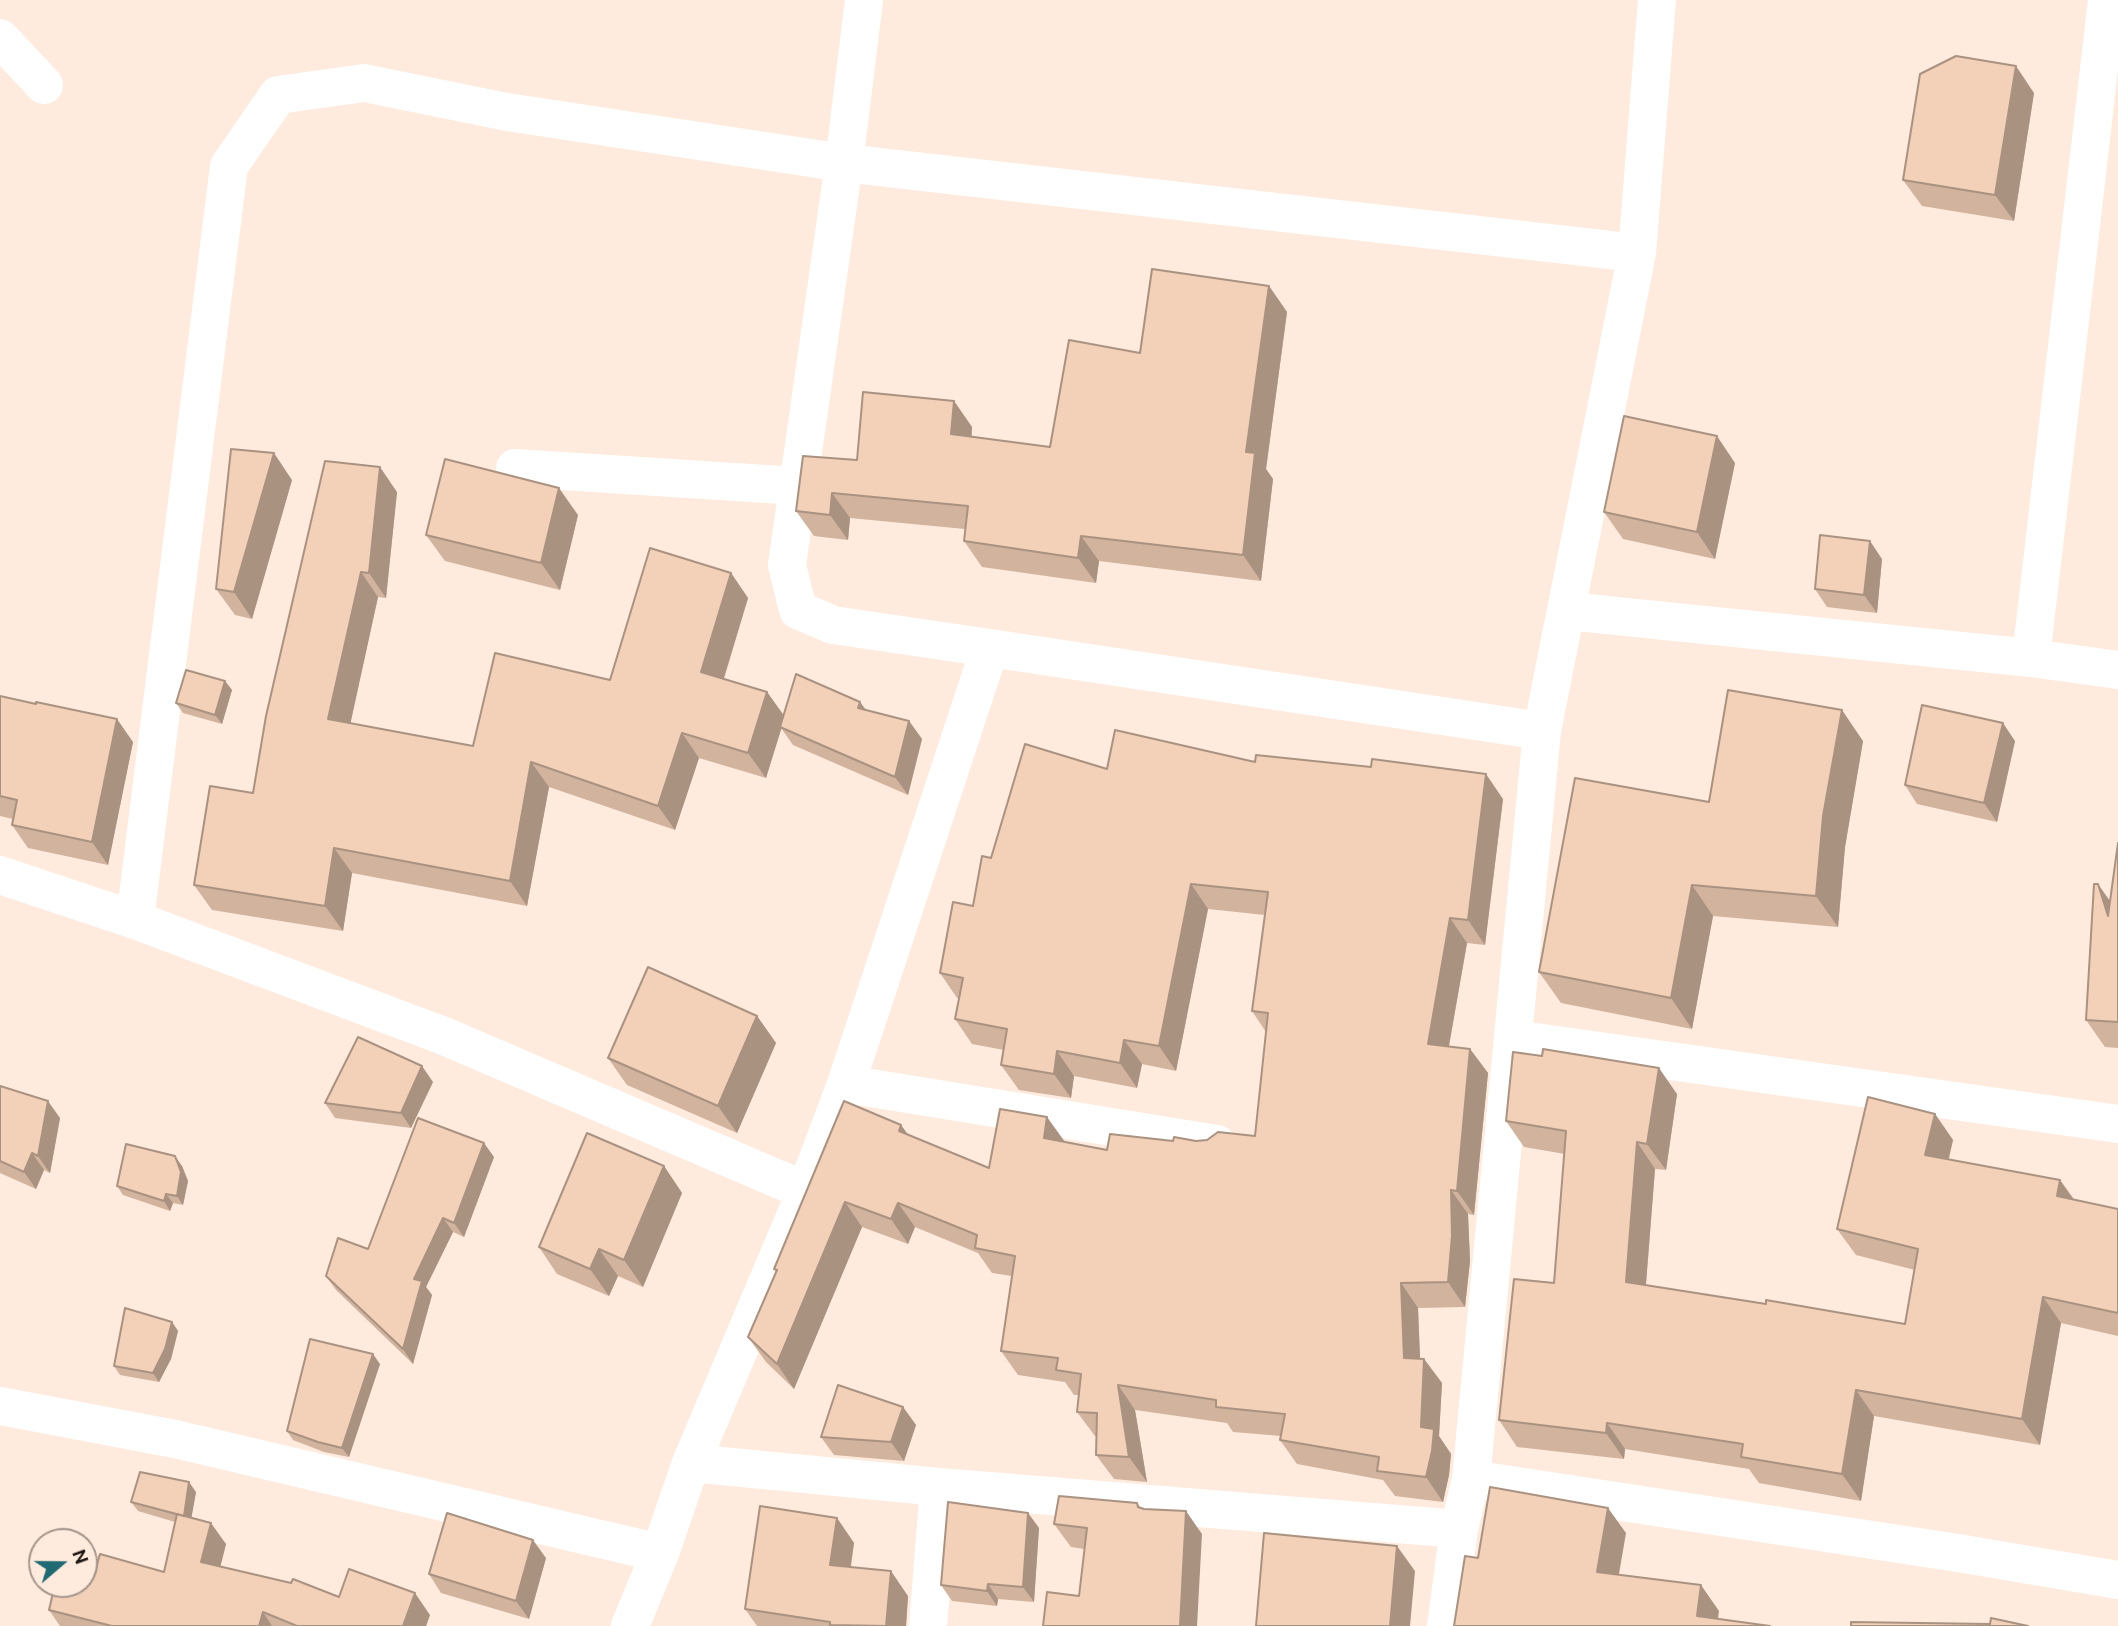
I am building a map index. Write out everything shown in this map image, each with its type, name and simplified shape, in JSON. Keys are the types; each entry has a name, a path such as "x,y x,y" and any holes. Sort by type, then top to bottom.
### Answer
{"street":[{"path":"864,0 844,163 786,565 797,610 833,625 1542,731"},
{"path":"1446,1626 1459,1529 1471,1479 1542,731 1637,253 1657,0"},
{"path":"2031,658 2107,0"},
{"path":"0,38 44,85"},
{"path":"135,920 229,166 278,95 364,83 507,113 844,163 1637,253"},
{"path":"515,468 798,486"},
{"path":"1567,611 2031,658 2118,670"},
{"path":"630,1626 660,1553 691,1463 806,1191 846,1084 990,648"},
{"path":"0,875 135,920 444,1036 806,1191"},
{"path":"1514,1039 2118,1124"},
{"path":"846,1084 1217,1144"},
{"path":"0,1406 175,1439 660,1553"},
{"path":"691,1463 939,1487 1459,1529"},
{"path":"1471,1479 2118,1580"},
{"path":"928,1626 939,1487"}],"building":[{"path":"1956,56 2016,66 1995,195 1903,180 1920,74"},
{"path":"1152,269 1269,286 1246,452 1255,453 1243,555 1081,536 1078,558 964,541 968,506 832,493 830,515 796,511 803,456 857,460 863,392 954,401 951,434 1050,447 1069,340 1140,353"},
{"path":"1624,416 1717,436 1697,532 1604,512"},
{"path":"231,449 274,453 234,592 216,589"},
{"path":"445,459 559,488 541,563 426,535"},
{"path":"325,461 380,467 369,573 361,572 328,719 473,746 495,653 610,680 650,548 731,573 701,672 767,692 748,753 682,733 658,806 531,762 510,881 334,848 325,906 194,885 210,786 253,793 266,716"},
{"path":"1820,535 1870,541 1864,595 1815,589"},
{"path":"186,670 225,681 215,715 176,703"},
{"path":"796,674 860,702 858,708 909,721 895,777 780,727"},
{"path":"1728,690 1842,710 1823,816 1816,896 1692,885 1671,998 1539,972 1575,778 1709,802"},
{"path":"0,696 117,719 92,842 12,825 17,800 0,796"},
{"path":"1922,705 2003,723 1984,803 1905,785"},
{"path":"1115,730 1255,762 1256,755 1371,767 1372,759 1486,774 1468,920 1450,918 1428,1044 1470,1049 1457,1191 1451,1190 1452,1236 1448,1282 1401,1283 1404,1358 1424,1359 1421,1427 1434,1429 1426,1477 1377,1471 1379,1457 1280,1440 1285,1414 1216,1407 1216,1400 1118,1385 1129,1457 1096,1455 1097,1413 1077,1412 1081,1374 1056,1370 1058,1358 1001,1351 1015,1256 975,1248 977,1235 898,1203 891,1219 845,1202 777,1364 748,1337 844,1101 901,1125 899,1131 989,1168 1000,1109 1047,1117 1044,1138 1107,1150 1110,1134 1173,1141 1174,1137 1207,1140 1218,1132 1255,1136 1268,1013 1252,1011 1268,892 1191,884 1159,1046 1124,1040 1120,1063 1057,1051 1054,1074 1001,1065 1007,1029 955,1019 963,978 940,973 953,902 973,906 982,856 991,858 1025,744 1107,769"},
{"path":"2118,843 2118,1022 2086,1020 2094,884 2098,884 2108,916"},
{"path":"648,967 757,1016 718,1106 608,1058"},
{"path":"358,1037 422,1066 401,1113 325,1103"},
{"path":"1543,1049 1659,1068 1647,1144 1637,1142 1626,1282 1766,1304 1766,1300 1905,1324 1918,1249 1837,1229 1868,1097 1935,1114 1925,1155 2060,1180 2057,1196 2118,1209 2118,1313 2043,1297 2022,1419 1856,1390 1842,1474 1741,1457 1743,1444 1607,1423 1606,1433 1499,1420 1514,1279 1554,1283 1566,1131 1506,1121 1513,1052 1542,1056"},
{"path":"0,1086 48,1101 38,1156 32,1153 24,1172 0,1161"},
{"path":"418,1118 484,1143 454,1223 443,1218 414,1279 422,1281 403,1349 326,1276 338,1238 368,1249"},
{"path":"587,1133 664,1166 624,1260 599,1249 590,1269 539,1247"},
{"path":"126,1144 175,1156 181,1172 177,1196 166,1194 164,1201 117,1186"},
{"path":"125,1308 172,1322 165,1349 153,1373 114,1366"},
{"path":"310,1339 373,1354 342,1448 287,1431"},
{"path":"838,1385 903,1407 891,1442 821,1437"},
{"path":"140,1472 189,1482 184,1516 131,1502"},
{"path":"1490,1487 1608,1508 1597,1572 1701,1585 1697,1616 1770,1626 1454,1626 1465,1556 1478,1558"},
{"path":"1059,1496 1137,1503 1138,1507 1144,1509 1186,1511 1180,1626 1043,1626 1047,1592 1079,1596 1087,1528 1054,1524"},
{"path":"948,1502 1028,1513 1023,1587 988,1584 987,1591 941,1585"},
{"path":"760,1506 837,1518 830,1565 891,1571 886,1626 830,1625 830,1622 745,1609"},
{"path":"447,1513 533,1540 516,1601 429,1574"},
{"path":"177,1514 211,1523 201,1562 291,1583 293,1579 339,1597 349,1569 415,1593 403,1626 297,1626 263,1612 259,1626 112,1626 49,1610 52,1598 98,1598 100,1554 164,1572"},
{"path":"1264,1533 1397,1546 1390,1626 1256,1626"},
{"path":"1991,1618 2028,1626 1851,1626 1851,1622 1990,1624"}]}
